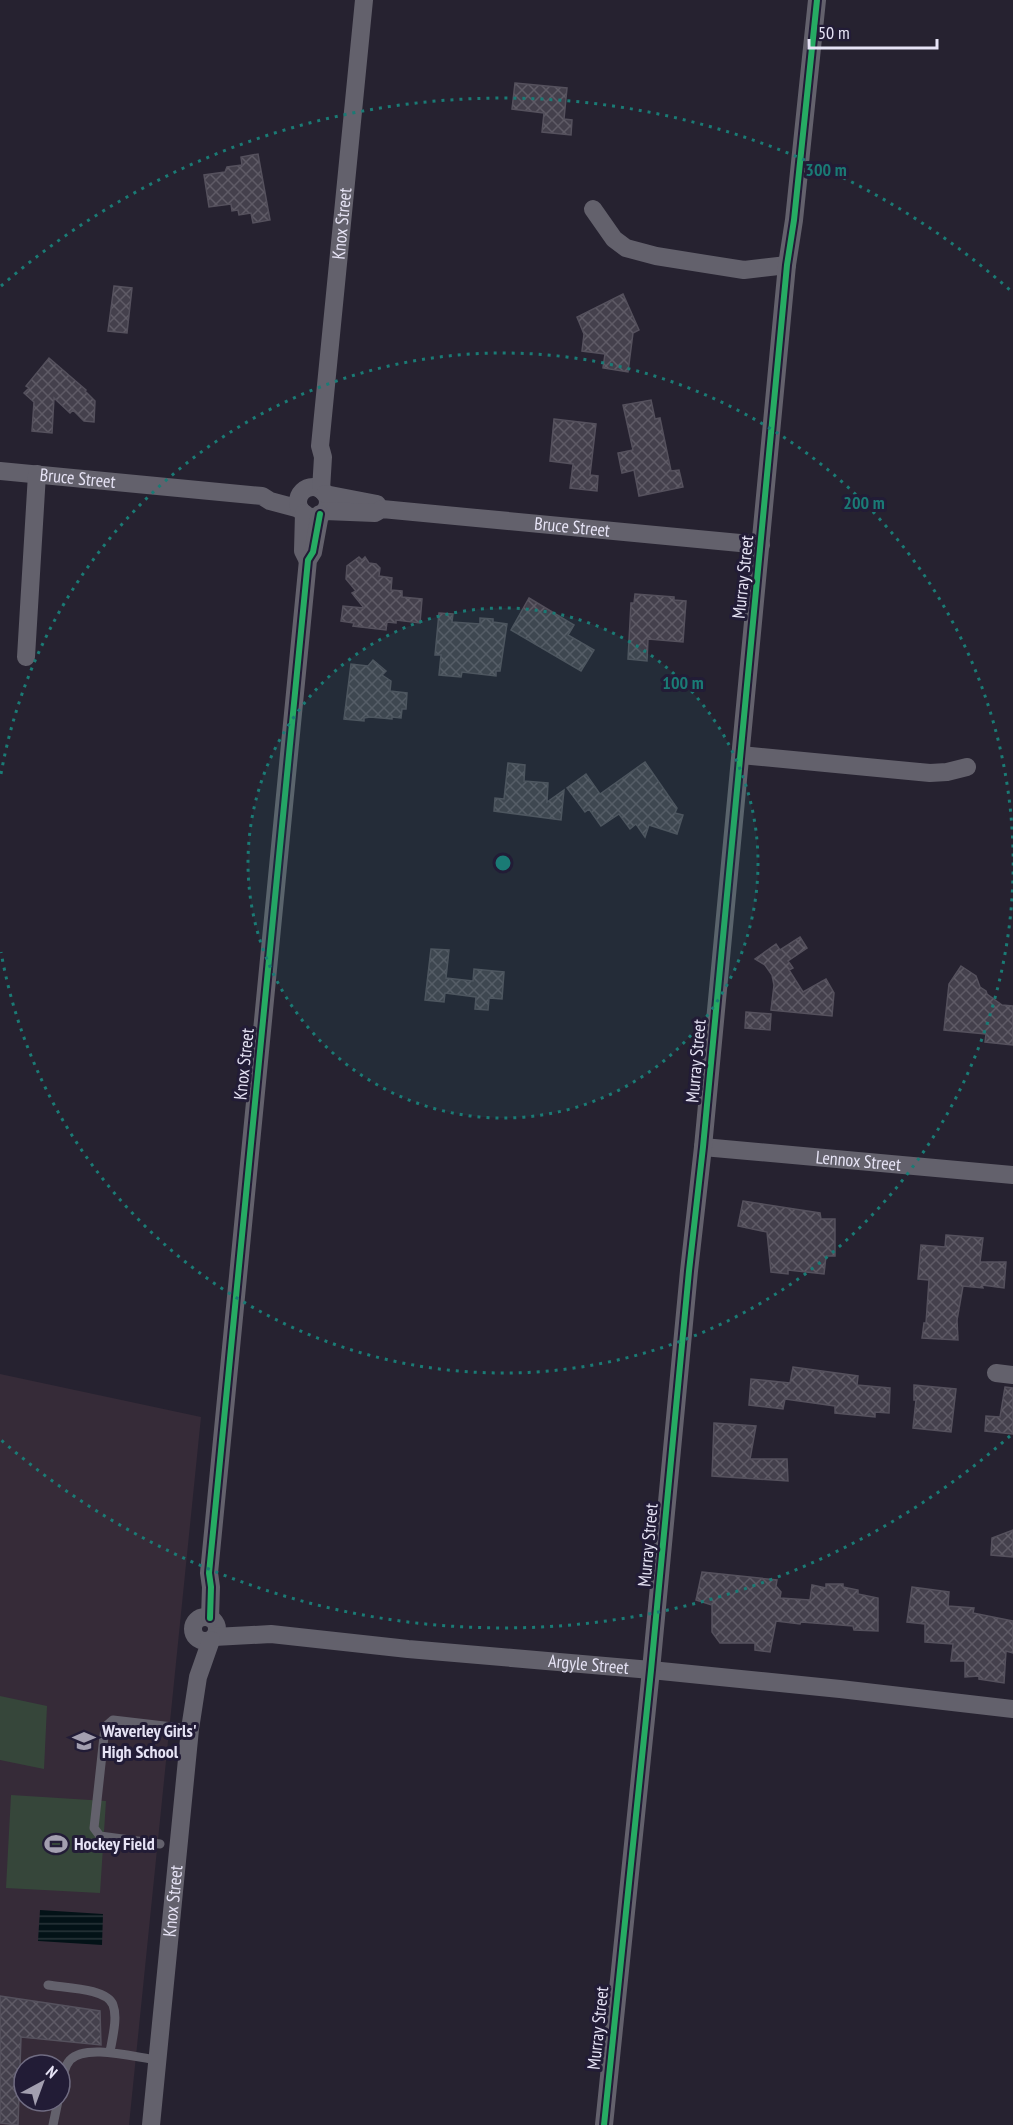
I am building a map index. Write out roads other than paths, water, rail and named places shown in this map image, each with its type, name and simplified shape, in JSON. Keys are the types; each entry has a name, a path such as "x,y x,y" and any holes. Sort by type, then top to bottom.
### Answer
{"street":[{"name":"Knox Street","path":"152,2125 190,1729 207,1628 211,1587 209,1573 308,560 313,552 313,502 322,457 320,446 364,0"},
{"name":"Murray Street","path":"604,2125 703,1147 787,265 794,220 817,0"},
{"path":"593,209 614,239 626,248 656,256 744,270 787,265"},
{"name":"Bruce Street","path":"0,471 262,496 270,493 375,513 382,509 761,545"},
{"path":"26,657 37,474"},
{"path":"741,755 930,773 968,767"},
{"name":"Lennox Street","path":"703,1147 1013,1175"},
{"name":"Argyle Street","path":"207,1628 408,1649 651,1670 1013,1709"}],"lane":[{"path":"160,1844 99,1836 94,1828 105,1727 113,1720 190,1729"},
{"path":"48,1985 100,1993 109,1998 114,2006 110,2052"},
{"path":"72,2059 82,2054 110,2052 158,2060"}],"place":[{"name":"Waverley Girls' High School","path":"84,1741"},
{"name":"Hockey Field","path":"56,1844"}]}
